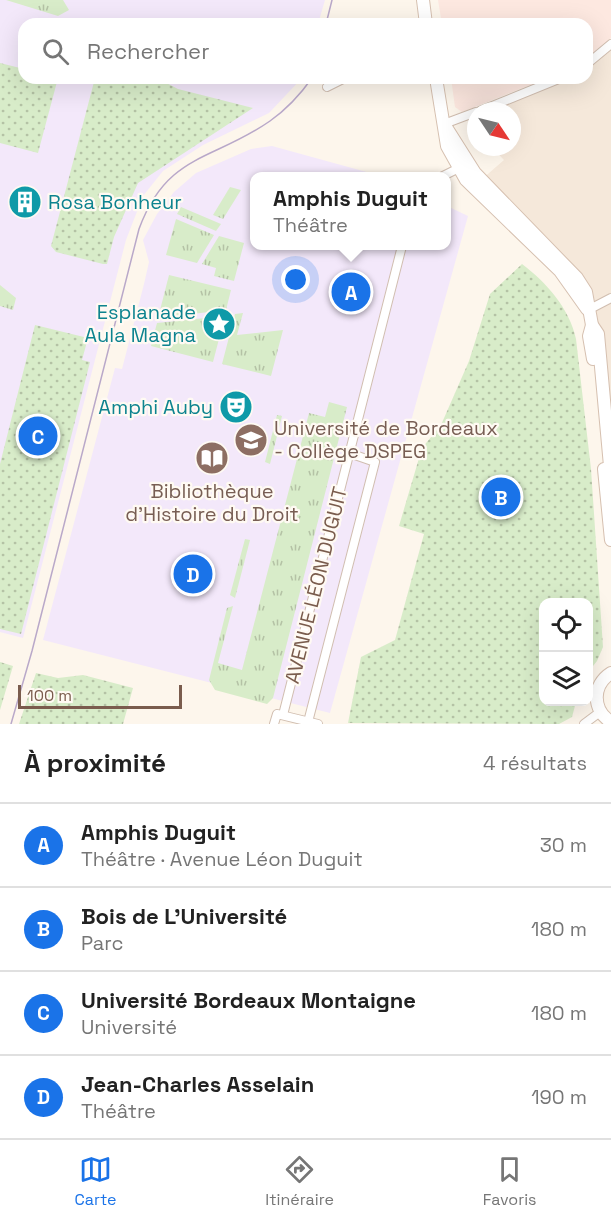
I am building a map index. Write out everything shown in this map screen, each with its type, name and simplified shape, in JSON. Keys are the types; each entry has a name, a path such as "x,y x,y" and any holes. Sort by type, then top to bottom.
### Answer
{"main road":[{"path":"423,0 425,18"},
{"path":"437,84 447,147 473,189 560,271 588,310"},
{"path":"444,124 475,173 577,278 586,292 592,325 599,340 611,477"},
{"path":"592,325 589,336 611,540"},
{"path":"609,673 600,683 596,698 600,712 611,722"}],"street":[{"path":"593,59 611,44"},
{"path":"327,87 333,84"},
{"path":"502,102 546,84"},
{"path":"444,124 467,116"},
{"path":"451,172 459,168"},
{"name":"AVENUE LÉON DUGUIT","path":"274,724 280,714 401,250"},
{"path":"588,310 611,298"},
{"path":"308,722 375,462 349,453"},
{"path":"584,724 600,712"},
{"path":"280,714 318,724"}],"shaded area":[{"path":"0,0 325,0 320,18 18,18 18,84 296,84 269,113 203,145 163,171 143,196 126,240 23,638 0,632"},
{"path":"438,0 611,0 611,38 593,53 593,18 441,18"},
{"path":"611,44 611,477 588,310 481,180 504,160 500,156 521,156 521,102 502,102 546,84 593,84 593,59"},
{"path":"452,84 533,84 487,102 467,102 467,110 462,112 455,107"},
{"name":"Université de Bordeaux - Collège DSPEG","path":"272,146 366,172 250,172 250,250 451,250 451,208 468,216 330,713 43,640 115,368 122,369 144,284 149,262 143,240 157,214 174,192 196,173 251,149"}],"green space":[{"path":"6,0 63,0 69,10 58,16"},
{"path":"0,63 18,68 18,84 56,84 38,153 0,143"},
{"path":"93,84 168,84 178,89 253,108 138,183 114,237 107,264 56,252 51,246"},
{"path":"230,187 241,190 223,219 213,215"},
{"path":"181,207 221,224 216,231 177,214"},
{"path":"176,219 214,235 197,263 166,255"},
{"path":"219,236 244,243 234,281 214,276 216,268 202,264"},
{"path":"522,264 556,297 573,328 591,469 603,647 593,666 593,598 539,598 539,706 575,706 572,717 559,724 348,723 361,657 395,640 424,534 399,526 422,448 441,425 469,361 490,294"},
{"path":"169,275 231,290 226,310 158,318"},
{"path":"0,285 16,298 13,310 0,306"},
{"path":"243,313 237,335 283,330 271,376 222,364 235,314"},
{"path":"225,316 213,362 151,346 157,323"},
{"path":"35,325 88,338 82,360 90,362 21,634 0,629 0,464"},
{"path":"329,402 347,407 273,698 267,704 215,690 209,680 227,608 233,606 218,663 242,670 309,413 325,417"},
{"path":"277,415 282,416 270,464 265,462"},
{"path":"245,539 250,540 235,598 230,595"},
{"path":"0,662 13,666 0,710"},
{"path":"36,673 58,678 83,675 133,688 123,724 19,724"}],"tram line":[{"path":"328,18 332,0"},
{"path":"11,724 32,651 139,229 150,204 163,186 178,172 270,121 282,112 308,84"}],"place":[{"name":"Rosa Bonheur","path":"25,202"},
{"name":"Amphis Duguit","path":"351,292"},
{"name":"Esplanade Aula Magna","path":"219,324"},
{"name":"Amphi Auby","path":"236,407"},
{"name":"Université Bordeaux Montaigne","path":"38,436"},
{"name":"Université de Bordeaux - Collège DSPEG","path":"251,440"},
{"name":"Bibliothèque d'Histoire du Droit","path":"212,458"},
{"name":"Bois de L'Université","path":"501,497"},
{"name":"Jean-Charles Asselain","path":"193,574"}]}
